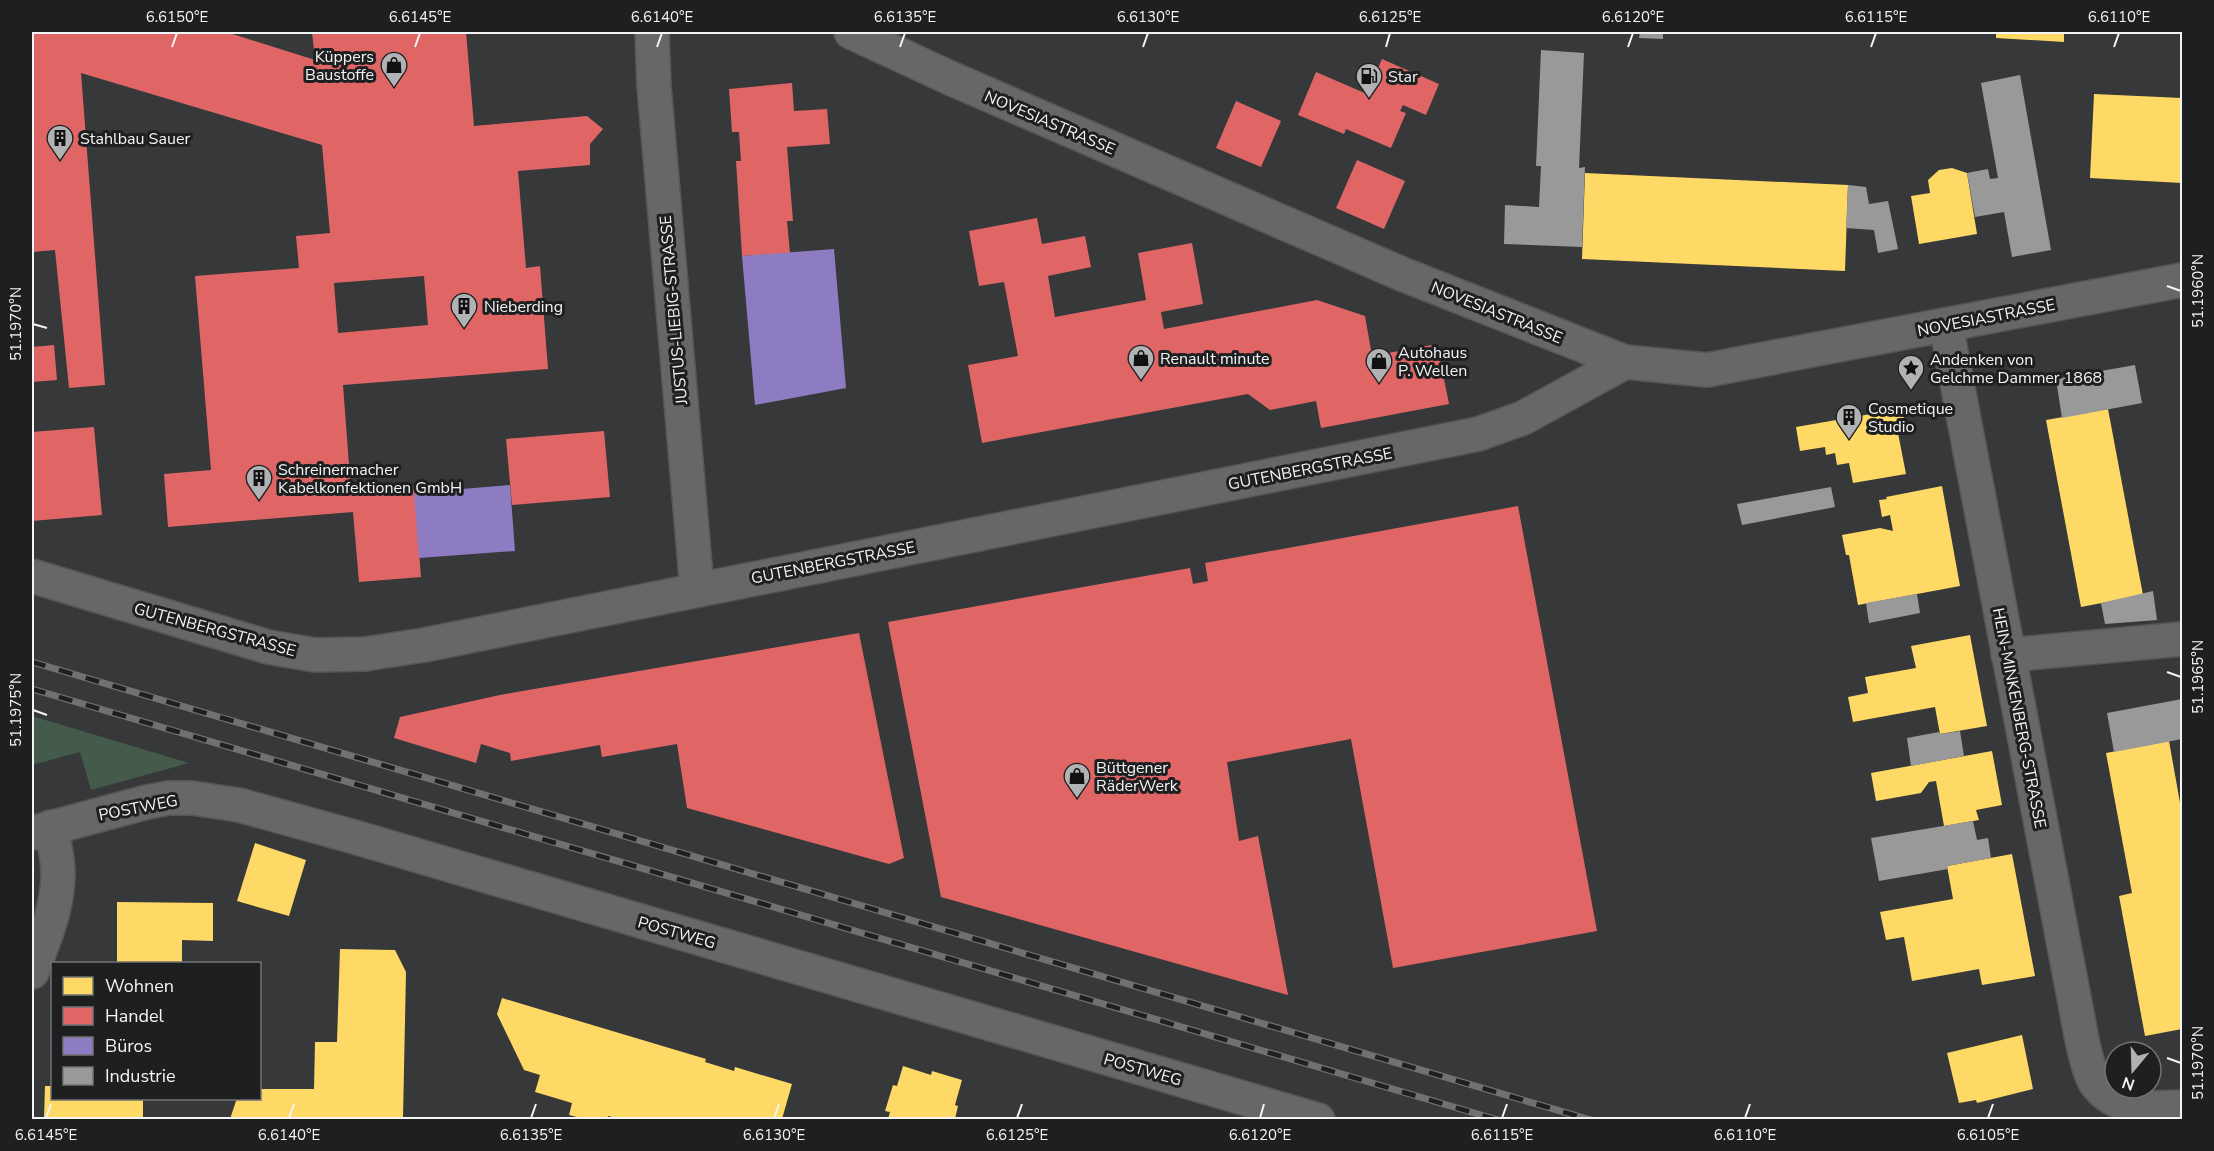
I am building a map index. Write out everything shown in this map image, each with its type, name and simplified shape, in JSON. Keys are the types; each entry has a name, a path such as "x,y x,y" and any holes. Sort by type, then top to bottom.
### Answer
{"street":[{"name":"JUSTUS-LIEBIG-STRASSE","path":"652,32 654,86 697,589"},
{"name":"NOVESIASTRASSE","path":"851,32 950,78 1402,274 1625,362 1707,370 2182,280"},
{"name":"HEIN-MINKENBERG-STRASSE","path":"1946,325 2083,1046 2095,1081 2116,1102 2149,1109 2182,1107"},
{"name":"GUTENBERGSTRASSE","path":"32,576 268,647 315,655 365,654 424,645 1478,434 1523,418 1625,362"},
{"path":"2008,655 2182,639"},
{"name":"POSTWEG","path":"41,830 169,798 216,800 239,805 1318,1119"},
{"path":"32,972 53,914 58,872 41,830"}],"green space":[{"path":"32,716 189,763 91,790 80,752 32,765"}],"building: Wohnen":[{"path":"1996,32 2064,32 2064,42 1996,38"},
{"path":"2094,94 2182,98 2182,183 2090,178"},
{"path":"1952,168 1967,173 1977,234 1919,244 1911,196 1930,193 1928,180 1939,170"},
{"path":"1585,173 1848,185 1845,271 1582,259"},
{"path":"2108,409 2143,595 2081,607 2046,420"},
{"name":"Cosmetique Studio","path":"1894,410 1895,415 1903,414 1906,431 1898,433 1906,474 1853,483 1849,463 1837,465 1835,453 1826,455 1825,447 1800,451 1796,427"},
{"path":"1942,486 1960,586 1858,605 1849,555 1846,555 1842,535 1880,528 1893,531 1890,515 1882,517 1879,500"},
{"path":"1970,635 1987,726 1940,734 1935,707 1853,722 1848,697 1868,693 1865,677 1916,668 1911,646"},
{"path":"2169,741 2182,814 2182,1029 2145,1036 2119,896 2132,893 2106,753"},
{"path":"1992,751 2002,805 1976,810 1979,820 1944,826 1936,781 1929,782 1921,793 1876,801 1871,773"},
{"path":"255,843 306,860 289,916 237,901"},
{"path":"2012,854 2035,976 1982,985 1979,969 1912,981 1904,937 1886,940 1880,912 1953,899 1947,866"},
{"path":"117,902 213,903 213,941 182,940 182,962 117,962"},
{"path":"340,949 395,950 406,972 403,1118 230,1119 236,1100 261,1100 261,1089 314,1089 315,1042 337,1042"},
{"path":"502,998 706,1059 705,1062 734,1071 735,1067 792,1084 782,1119 621,1119 608,1116 607,1119 585,1119 569,1115 572,1103 535,1092 540,1075 524,1070 497,1014"},
{"path":"2022,1035 2033,1089 1977,1103 1976,1100 1959,1103 1947,1053"},
{"path":"903,1066 931,1075 932,1071 962,1080 955,1105 958,1106 955,1119 888,1119 890,1112 885,1111 893,1085 897,1086"},
{"path":"45,1086 51,1086 51,1100 143,1100 143,1119 44,1119"}],"building: Handel":[{"path":"32,32 226,32 315,60 312,32 466,32 474,126 587,116 603,129 590,144 590,165 518,171 526,268 540,266 548,369 343,385 351,491 414,486 421,577 359,582 353,512 168,527 164,474 211,470 195,276 299,268 296,236 330,233 322,145 81,73 105,385 69,388 55,250 32,252","holes":["424,276 428,325 338,333 334,283"]},
{"name":"Star","path":"1382,59 1439,84 1426,115 1403,105 1400,111 1406,113 1391,148 1346,129 1344,134 1298,115 1316,72 1367,94"},
{"path":"792,83 794,111 827,109 830,144 787,147 793,221 787,221 790,253 742,256 736,161 741,161 739,132 732,132 729,89"},
{"path":"1236,101 1281,121 1261,167 1216,148"},
{"path":"1357,160 1405,181 1384,229 1336,208"},
{"path":"1037,218 1042,244 1085,236 1091,267 1048,276 1055,317 1146,300 1138,253 1192,243 1203,304 1161,312 1164,329 1317,300 1365,316 1372,356 1437,344 1449,404 1321,428 1316,401 1270,410 1248,394 982,443 968,365 1018,356 1004,282 979,286 969,231"},
{"path":"54,345 57,380 32,382 32,347"},
{"path":"94,427 102,515 32,521 32,432"},
{"path":"604,431 610,497 512,505 506,439"},
{"path":"1518,506 1597,931 1393,968 1351,739 1227,762 1239,841 1258,836 1288,995 941,897 888,622 1190,568 1193,584 1208,581 1205,563"},
{"path":"859,633 904,858 889,864 687,808 677,744 602,757 600,745 511,761 510,753 481,744 476,763 394,738 400,717 500,695"}],"building: Büros":[{"path":"834,249 846,388 755,405 742,256"},
{"path":"510,485 515,551 419,558 414,493"}],"building: Industrie":[{"path":"1640,32 1663,32 1663,39 1639,38"},
{"path":"1541,50 1584,53 1579,168 1585,167 1582,247 1504,244 1505,205 1539,207 1541,166 1536,166"},
{"path":"2020,75 2051,250 2012,257 2004,212 1975,217 1967,173 1988,169 1990,179 1998,178 1981,83"},
{"path":"1848,185 1866,187 1869,204 1888,201 1898,249 1878,253 1874,230 1846,228"},
{"path":"2135,365 2142,403 2062,418 2056,379"},
{"path":"1831,487 1835,507 1742,525 1737,504"},
{"path":"2153,591 2157,620 2105,624 2101,603"},
{"path":"1917,594 1920,613 1869,623 1866,603"},
{"path":"2182,699 2182,739 2114,752 2107,713"},
{"path":"1960,731 1964,756 1911,766 1907,738"},
{"path":"1973,821 1977,840 1988,838 1991,858 1947,866 1948,869 1879,881 1871,838"}],"railway":[{"path":"32,662 1591,1120"},
{"path":"32,689 1498,1120"}],"place":[{"name":"Küppers Baustoffe","path":"394,88"},
{"name":"Star","path":"1369,99"},
{"name":"Stahlbau Sauer","path":"60,161"},
{"name":"Nieberding","path":"464,329"},
{"name":"Renault minute","path":"1141,381"},
{"name":"Autohaus P. Wellen","path":"1379,384"},
{"name":"Andenken von Gelchme Dammer 1868","path":"1911,391"},
{"name":"Cosmetique Studio","path":"1849,440"},
{"name":"Schreinermacher Kabelkonfektionen GmbH","path":"259,501"},
{"name":"Büttgener RäderWerk","path":"1077,799"}]}
